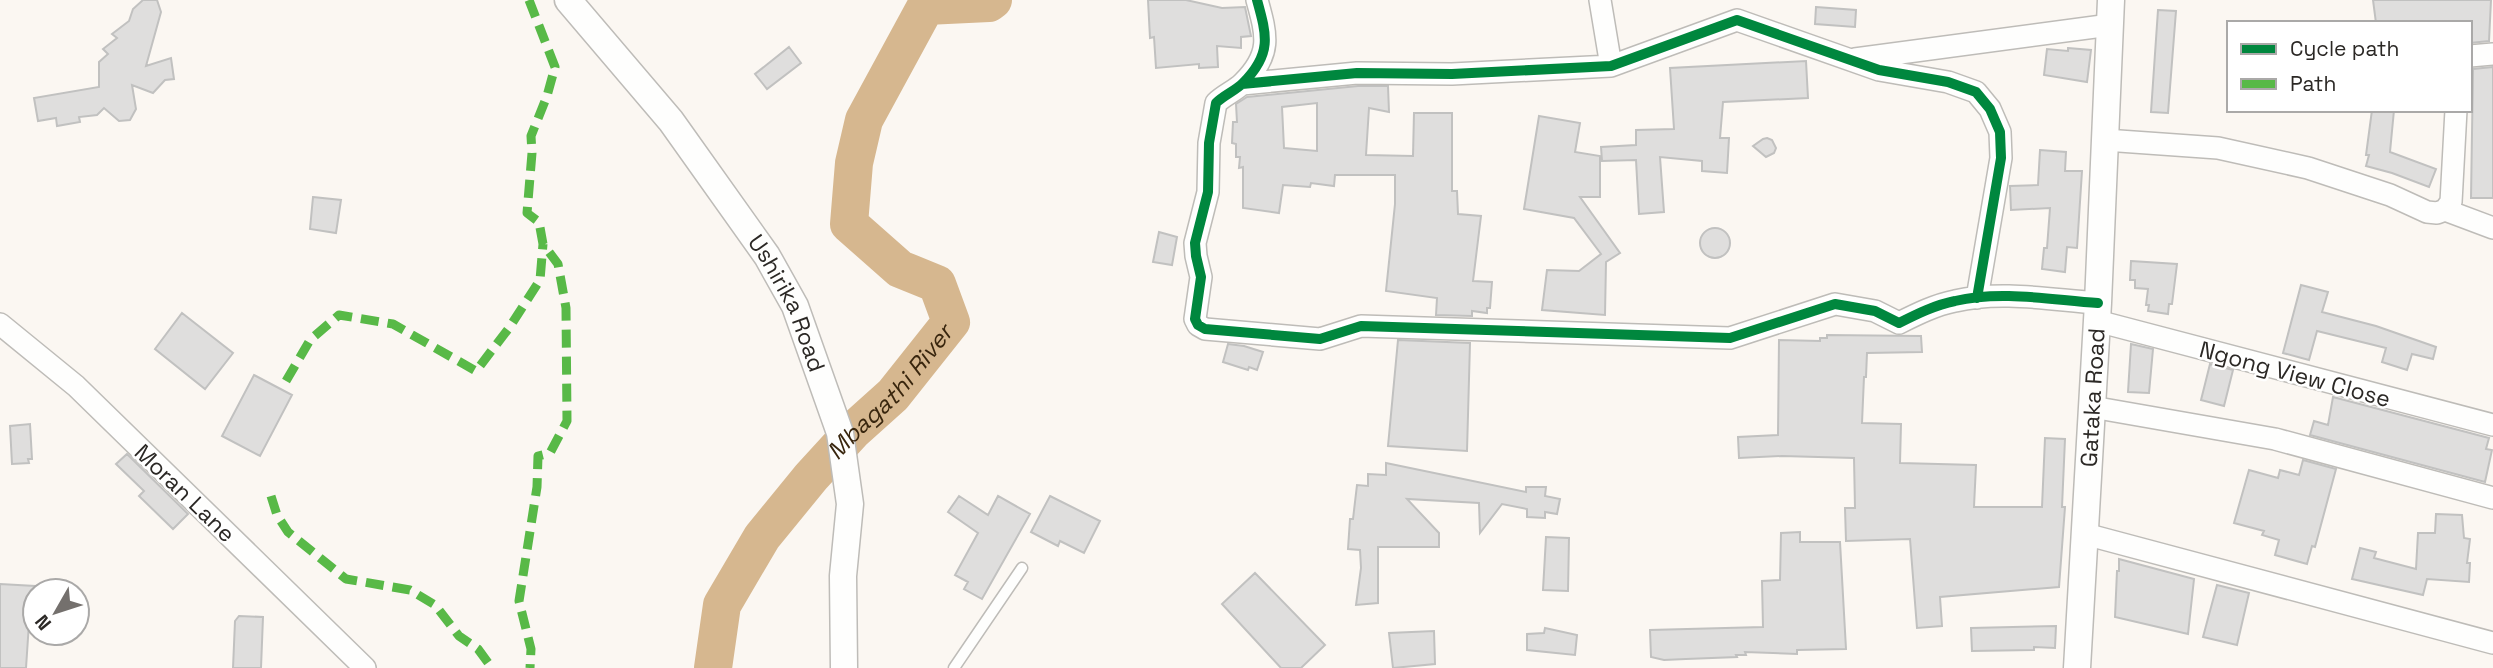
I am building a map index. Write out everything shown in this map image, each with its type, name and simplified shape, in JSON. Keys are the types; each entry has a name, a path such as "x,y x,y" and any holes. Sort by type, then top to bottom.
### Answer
{"street":[{"name":"Ushirika Road","path":"568,0 671,121 767,256 795,306 840,433 850,504 843,576 844,668"},
{"path":"1242,83 1261,62 1266,42 1257,0"},
{"path":"1600,0 1611,66"},
{"path":"1850,60 2110,12"},
{"name":"Gataka Road","path":"2077,668 2110,12"},
{"path":"1242,83 1357,73 1452,74 1611,66 1737,20 1879,70 1948,82 1976,92 1990,109 2000,132 2001,158 1978,298"},
{"path":"2472,55 2493,54"},
{"name":"Ngong View Close","path":"1242,83 1216,103 1209,143 1208,192 1195,243 1201,277 1195,319 1198,325 1205,329 1321,339 1361,326 1730,338 1835,304 1875,312 1899,323 1925,310 1955,301 1988,296 2097,312 2493,425"},
{"path":"2105,141 2218,148 2308,168 2390,195 2427,212 2437,213 2445,210 2451,202 2456,112"},
{"path":"2445,210 2493,228"},
{"name":"Moran Lane","path":"0,324 75,386 365,668"},
{"path":"2092,407 2275,439 2493,498"},
{"path":"2085,534 2493,643"}],"lane":[{"path":"954,668 1022,568"}],"building":[{"path":"143,0 157,0 161,12 146,66 171,58 174,79 165,80 153,93 132,85 136,109 130,120 119,121 104,108 97,115 79,117 80,122 57,126 56,118 38,121 34,98 99,87 99,62 108,54 103,49 117,38 112,34 129,21 133,9"},
{"path":"1148,0 1186,0 1222,8 1245,7 1251,36 1241,37 1241,48 1217,46 1218,67 1199,68 1199,64 1156,68 1154,37 1150,38"},
{"path":"2373,0 2491,0 2489,41 2472,43 2472,21 2376,21"},
{"path":"1816,7 1856,10 1855,27 1815,24"},
{"path":"2158,10 2176,11 2168,113 2151,112"},
{"path":"789,47 801,63 767,89 755,74"},
{"path":"2068,48 2091,50 2087,82 2044,75 2047,49 2068,51"},
{"path":"1806,61 1808,98 1723,102 1720,138 1729,138 1727,173 1702,171 1702,161 1660,157 1664,212 1639,214 1636,160 1602,161 1601,147 1636,145 1636,130 1674,129 1670,68"},
{"path":"2493,67 2493,198 2471,198 2473,69"},
{"path":"1358,86 1388,86 1389,112 1369,108 1366,155 1413,156 1414,113 1452,113 1452,191 1457,191 1458,214 1481,216 1473,281 1492,282 1490,308 1487,308 1487,313 1472,311 1472,316 1436,315 1437,298 1386,291 1395,204 1395,175 1335,175 1334,186 1311,183 1310,187 1283,185 1279,213 1243,208 1243,167 1239,168 1240,157 1236,157 1236,144 1232,143 1233,122 1237,122 1236,104 1247,97","holes":["1317,103 1317,151 1284,148 1282,107"]},
{"path":"2372,112 2394,112 2390,152 2436,169 2429,187 2366,166 2369,155 2366,155"},
{"path":"1539,116 1580,123 1575,152 1600,156 1600,197 1580,197 1620,253 1606,262 1605,315 1542,310 1547,270 1579,271 1601,254 1574,218 1524,209"},
{"path":"1767,138 1772,140 1776,148 1774,153 1766,157 1753,146"},
{"path":"2040,150 2066,152 2065,171 2082,171 2077,248 2067,247 2065,272 2042,269 2044,248 2047,248 2050,208 2011,210 2010,186 2038,185"},
{"path":"313,197 341,200 336,233 310,229"},
{"path":"1715,228 1721,229 1729,237 1729,249 1721,257 1715,258 1709,257 1701,249 1700,243 1701,237 1709,229"},
{"path":"1159,232 1177,237 1172,265 1153,262"},
{"path":"2131,261 2177,264 2172,304 2169,304 2168,314 2148,311 2148,289 2135,288 2135,280 2130,280"},
{"path":"2301,285 2328,292 2322,312 2376,326 2436,347 2433,359 2412,354 2407,370 2382,362 2386,348 2317,331 2309,360 2283,353"},
{"path":"182,313 233,353 205,389 155,349"},
{"path":"1827,335 1921,336 1922,352 1867,353 1862,423 1901,424 1900,463 1976,465 1974,507 2042,507 2045,438 2065,439 2062,507 2065,507 2059,587 1940,597 1942,626 1917,628 1910,539 1846,541 1845,508 1855,508 1854,458 1739,458 1738,437 1778,435 1779,340 1820,341 1820,338 1827,338"},
{"path":"1398,340 1470,343 1467,451 1388,446"},
{"path":"1228,344 1263,352 1257,370 1223,362"},
{"path":"2131,344 2153,349 2149,393 2128,392"},
{"path":"2210,364 2233,370 2224,406 2201,400"},
{"path":"254,375 292,395 260,456 222,436"},
{"path":"2333,397 2489,438 2486,449 2492,450 2485,482 2310,435 2314,421 2328,425"},
{"path":"30,424 32,459 28,459 29,463 12,464 10,426"},
{"path":"127,454 188,514 173,529 139,496 144,491 116,464"},
{"path":"2303,460 2336,469 2315,547 2312,546 2307,564 2275,555 2279,540 2262,535 2264,531 2234,523 2249,470 2278,478 2280,470 2299,475"},
{"path":"1386,463 1526,492 1526,487 1546,487 1545,496 1560,499 1557,514 1545,512 1545,518 1527,517 1527,509 1502,504 1480,533 1479,503 1407,499 1439,533 1439,547 1378,547 1378,603 1356,605 1361,568 1360,550 1348,549 1350,519 1353,519 1357,485 1368,486 1368,474 1386,475"},
{"path":"959,496 988,515 998,496 1030,514 982,599 964,589 968,582 955,575 978,533 948,512"},
{"path":"1050,496 1100,521 1084,553 1060,541 1058,546 1031,532"},
{"path":"2436,514 2462,515 2464,538 2470,539 2467,563 2470,563 2469,582 2427,579 2423,595 2352,579 2360,548 2376,552 2374,558 2416,569 2418,533 2435,533"},
{"path":"1800,532 1800,542 1840,542 1846,649 1797,650 1797,654 1745,652 1746,655 1736,655 1737,657 1664,660 1651,657 1650,630 1763,627 1762,581 1780,580 1781,533"},
{"path":"1546,537 1569,538 1568,591 1543,590"},
{"path":"2119,559 2194,579 2188,634 2115,617"},
{"path":"1255,573 1325,645 1301,668 1281,668 1222,604"},
{"path":"0,584 21,585 21,647 27,647 26,668 0,668"},
{"path":"2217,585 2249,593 2237,645 2203,637"},
{"path":"239,616 263,617 261,668 233,668 235,621"},
{"path":"2056,626 2055,648 1972,651 1971,628"},
{"path":"1545,628 1577,635 1575,655 1527,650 1527,634 1544,633"},
{"path":"1434,631 1435,664 1393,668 1389,633"}],"waterway":[{"name":"Mbagathi River","path":"713,668 722,605 762,537 854,430 893,395 951,322 937,284 900,269 849,224 854,163 864,120 926,6 989,3 993,0"}],"marked path":[{"path":"529,0 555,67 531,136 527,213 539,222 543,244 558,264 566,308 567,421 550,453 538,456 537,487 519,601 531,649 530,668"},
{"path":"286,381 310,340 339,315 393,324 476,371 509,328 540,280 543,244"},
{"path":"271,496 277,515 288,532 346,579 410,590 435,605 459,636 478,649 492,668"}],"cycle path":[{"path":"1257,0 1265,34 1263,53 1259,63 1243,83 1216,103 1209,143 1208,192 1195,243 1201,277 1195,319 1198,325 1205,329 1320,339 1361,326 1730,338 1835,304 1875,311 1899,323 1940,305 1990,296 2098,303"},
{"path":"1242,84 1357,73 1452,74 1611,66 1737,20 1879,70 1948,82 1976,92 1990,109 2000,132 2001,158 1977,298"}]}
